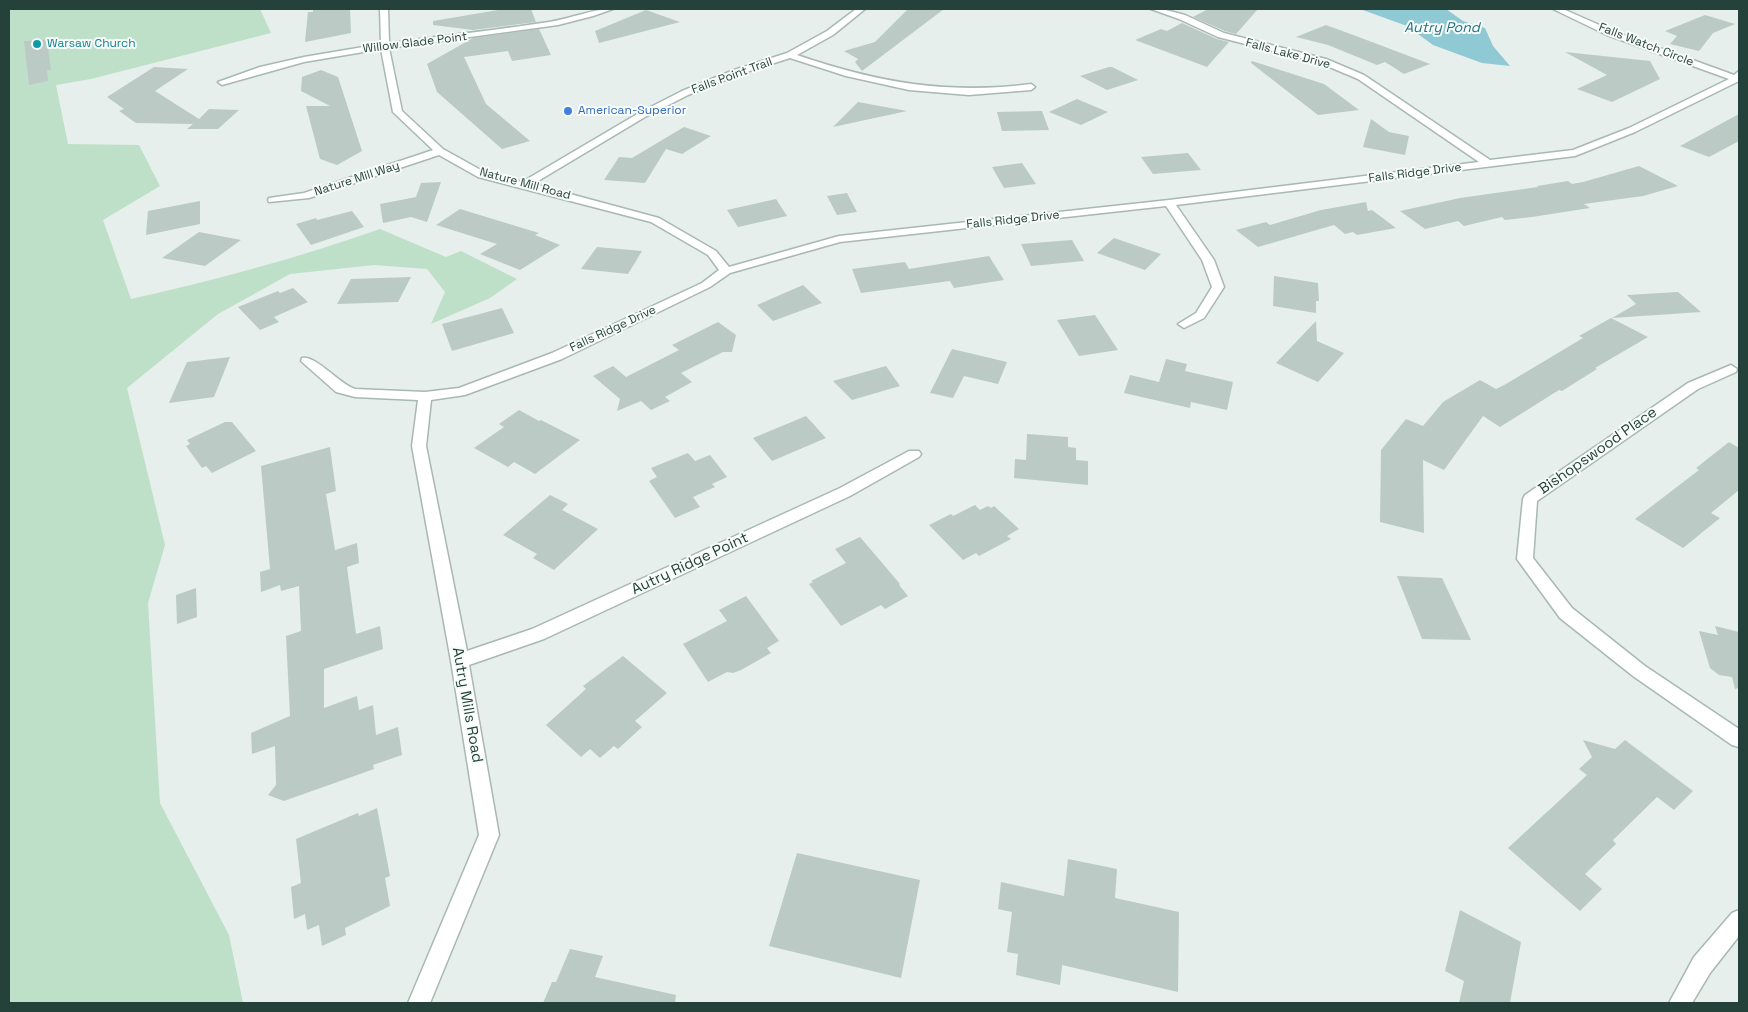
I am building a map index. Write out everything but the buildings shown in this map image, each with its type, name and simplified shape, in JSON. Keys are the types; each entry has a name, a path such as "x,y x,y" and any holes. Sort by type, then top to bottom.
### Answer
{"street":[{"name":"Nature Mill Road","path":"384,9 385,47 398,112 440,151 482,175 655,220 712,253 726,271"},
{"name":"Willow Glade Point","path":"222,82 256,70 327,55 560,23 609,9"},
{"name":"Falls Point Trail","path":"523,186 642,115 685,93 737,72 790,55 830,33 861,9"},
{"name":"Falls Lake Drive","path":"1155,9 1182,17 1221,35 1323,61 1361,77 1489,164"},
{"name":"Falls Watch Circle","path":"1557,9 1610,33 1738,76"},
{"path":"790,55 830,70 872,82 913,89 1002,92 1031,87"},
{"name":"Falls Ridge Drive","path":"307,361 341,389 355,393 425,396 460,392 491,382 556,356 706,285 726,271 839,239 1169,203 1575,153 1632,130 1738,76"},
{"name":"Nature Mill Way","path":"272,200 305,196 440,151"},
{"path":"1169,203 1208,260 1218,287 1200,315 1184,324"},
{"name":"Bishopswood Place","path":"1731,369 1693,386 1530,498 1525,559 1566,613 1639,671 1739,739"},
{"name":"Autry Mills Road","path":"419,1003 489,835 460,661 419,446 425,396"},
{"name":"Autry Ridge Point","path":"460,661 538,634 845,492 914,454"},
{"path":"1680,1003 1702,964 1739,920"}],"green space":[{"path":"9,9 260,9 271,33 91,79 56,85 68,144 139,145 160,186 103,220 131,299 256,268 380,229 446,257 461,251 517,279 490,298 431,324 445,292 427,269 374,265 290,274 218,314 127,388 165,545 148,603 160,803 229,935 243,1003 9,1003"}],"water":[{"name":"Autry Pond","path":"1360,9 1446,9 1463,21 1485,28 1493,46 1510,66 1482,63 1433,45 1407,26"}],"place":[{"name":"Warsaw Church","path":"37,44"},
{"name":"American-Superior","path":"568,111"}]}
